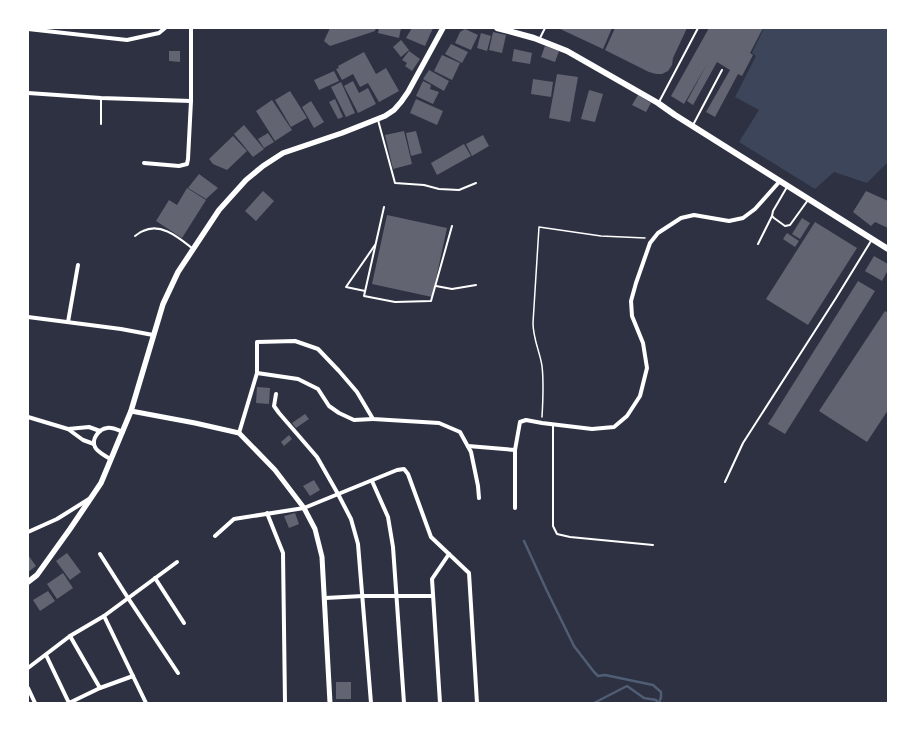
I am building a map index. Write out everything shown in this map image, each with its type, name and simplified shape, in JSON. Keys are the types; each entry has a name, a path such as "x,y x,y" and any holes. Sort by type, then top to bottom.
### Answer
{"main road":[{"path":"28,582 37,574 101,483 131,411 163,304 178,272 219,210 246,180 263,166 283,153 378,119 394,110 402,102 408,92 443,28"},
{"path":"497,28 539,40 567,51 658,103 888,249"}],"street":[{"path":"28,29 127,40 159,33 165,28"},
{"path":"144,163 179,166 187,164 191,28"},
{"path":"28,93 101,98 190,101"},
{"path":"515,508 515,450 520,422 526,420 592,429 614,427 627,416 640,396 647,368 642,343 632,316 631,301 650,243 653,239 658,233 682,218 694,215 729,221 743,218 755,209 780,181"},
{"path":"68,322 78,266"},
{"path":"28,317 121,329 153,335"},
{"path":"239,433 257,374 257,342 295,341 318,349 356,392 373,419"},
{"path":"257,374 298,379 318,389 329,406 338,414 354,420 373,419 439,423 460,432 471,452 479,498"},
{"path":"276,394 274,406 317,457 351,519 358,544 371,703"},
{"path":"131,411 195,422 239,433 275,470 304,508 315,529 322,557 330,703"},
{"path":"28,417 68,429 83,440 94,444"},
{"path":"68,429 89,427 100,431"},
{"path":"110,459 95,449 94,444 96,435 100,431 107,428 117,429 123,432"},
{"path":"468,446 515,450"},
{"path":"215,536 234,519 304,508 397,470 404,469 408,474 431,537 469,573 477,703"},
{"path":"372,481 388,518 393,547 404,703"},
{"path":"28,532 57,519 92,497"},
{"path":"267,514 283,553 285,703"},
{"path":"100,554 178,673"},
{"path":"440,703 432,579 450,554"},
{"path":"28,668 70,636 104,616 177,562"},
{"path":"155,578 184,623"},
{"path":"325,598 362,596 433,596"},
{"path":"104,616 146,703"},
{"path":"70,636 100,688"},
{"path":"46,655 69,703 100,688 133,676"},
{"path":"28,688 35,703"}],"lane":[{"path":"539,40 545,28"},
{"path":"658,103 698,28"},
{"path":"693,126 722,70"},
{"path":"101,98 101,124"},
{"path":"378,119 395,183 459,190 476,184"},
{"path":"758,244 772,216 773,210 788,186"},
{"path":"772,216 785,226 790,225 808,199"},
{"path":"384,207 364,296 395,302 431,301 452,226"},
{"path":"135,236 148,229 166,230 194,249"},
{"path":"725,482 743,443 872,239"},
{"path":"365,291 346,287 376,244"},
{"path":"436,286 452,289 476,285"},
{"path":"553,424 553,526 557,534 570,537 653,545"}],"path":[{"path":"542,423 542,366 534,336 533,323 539,227 601,236 653,239"}],"shaded area":[{"path":"764,28 888,28 888,162 867,183 834,172 815,189 739,142 759,110 735,97 756,56 752,53"}],"building":[{"path":"330,28 376,28 375,31 330,46 324,41"},
{"path":"379,28 401,28 399,38 378,33"},
{"path":"412,28 433,28 425,46 406,38"},
{"path":"558,28 612,28 603,49"},
{"path":"615,28 687,28 673,58 672,65 668,71 662,74 656,74 605,50"},
{"path":"709,28 763,28 750,53 753,55 742,76 738,74 715,117 706,112 730,70 717,62 693,105 687,101 707,64 684,104 671,96"},
{"path":"465,29 478,35 471,50 455,43 460,32"},
{"path":"493,32 506,35 502,53 489,50"},
{"path":"481,33 491,36 487,51 477,48"},
{"path":"401,40 409,50 401,57 393,47"},
{"path":"451,44 468,52 462,63 445,54"},
{"path":"545,46 559,51 555,62 541,57"},
{"path":"514,49 532,53 530,64 512,61"},
{"path":"169,51 180,51 180,62 169,61"},
{"path":"409,51 420,59 412,71 405,66 407,63 402,60"},
{"path":"364,52 376,74 386,68 399,91 379,102 368,83 360,87 353,74 342,80 336,69 339,68 338,66"},
{"path":"442,55 460,63 452,80 434,71"},
{"path":"429,70 449,81 444,91 423,79"},
{"path":"334,71 339,81 319,90 314,80"},
{"path":"557,74 578,77 570,122 549,118"},
{"path":"533,79 553,82 551,97 531,94"},
{"path":"353,81 359,93 368,88 376,104 358,113 344,86"},
{"path":"423,81 431,85 430,89 439,92 433,104 416,96"},
{"path":"341,82 355,113 346,117 331,87"},
{"path":"589,90 603,94 595,122 581,119"},
{"path":"290,91 307,118 291,127 275,100"},
{"path":"638,95 651,103 646,112 632,105"},
{"path":"335,99 343,117 338,119 329,102"},
{"path":"416,99 443,111 437,125 410,113"},
{"path":"272,100 292,130 275,141 256,111"},
{"path":"311,101 324,122 314,128 302,107"},
{"path":"244,125 264,149 253,157 234,134"},
{"path":"404,131 412,164 393,169 385,135"},
{"path":"416,131 422,153 411,156 406,133"},
{"path":"268,133 274,142 264,148 258,139"},
{"path":"483,135 489,146 472,156 466,144"},
{"path":"233,136 247,151 227,170 213,164 209,159"},
{"path":"464,144 471,156 437,175 431,163"},
{"path":"199,174 218,188 206,199 188,188"},
{"path":"187,188 206,200 182,238 156,221 169,200 177,205"},
{"path":"263,191 274,201 256,221 245,211"},
{"path":"866,191 888,201 888,228 875,222 871,226 853,212"},
{"path":"387,215 447,228 432,297 372,284"},
{"path":"802,218 810,223 800,239 792,234"},
{"path":"815,222 857,248 808,325 766,299"},
{"path":"787,233 799,241 795,247 783,239"},
{"path":"874,256 888,264 888,270 882,281 865,271"},
{"path":"858,281 875,291 785,434 768,424"},
{"path":"885,311 888,313 888,410 867,442 819,411"},
{"path":"257,387 270,388 269,404 256,403"},
{"path":"305,414 309,419 296,428 292,423"},
{"path":"289,435 292,439 284,446 281,442"},
{"path":"314,480 320,490 310,496 303,486"},
{"path":"295,513 299,524 289,528 284,516"},
{"path":"67,553 81,572 70,580 56,561"},
{"path":"28,555 36,566 28,572"},
{"path":"63,573 73,588 57,599 47,584"},
{"path":"48,591 55,601 40,611 33,600"},
{"path":"336,682 351,682 351,699 336,699"}],"waterway":[{"path":"524,541 574,646 594,672 598,676 605,675 653,685 661,692 659,703"},
{"path":"594,703 627,686 644,698 656,700 658,703"}]}
